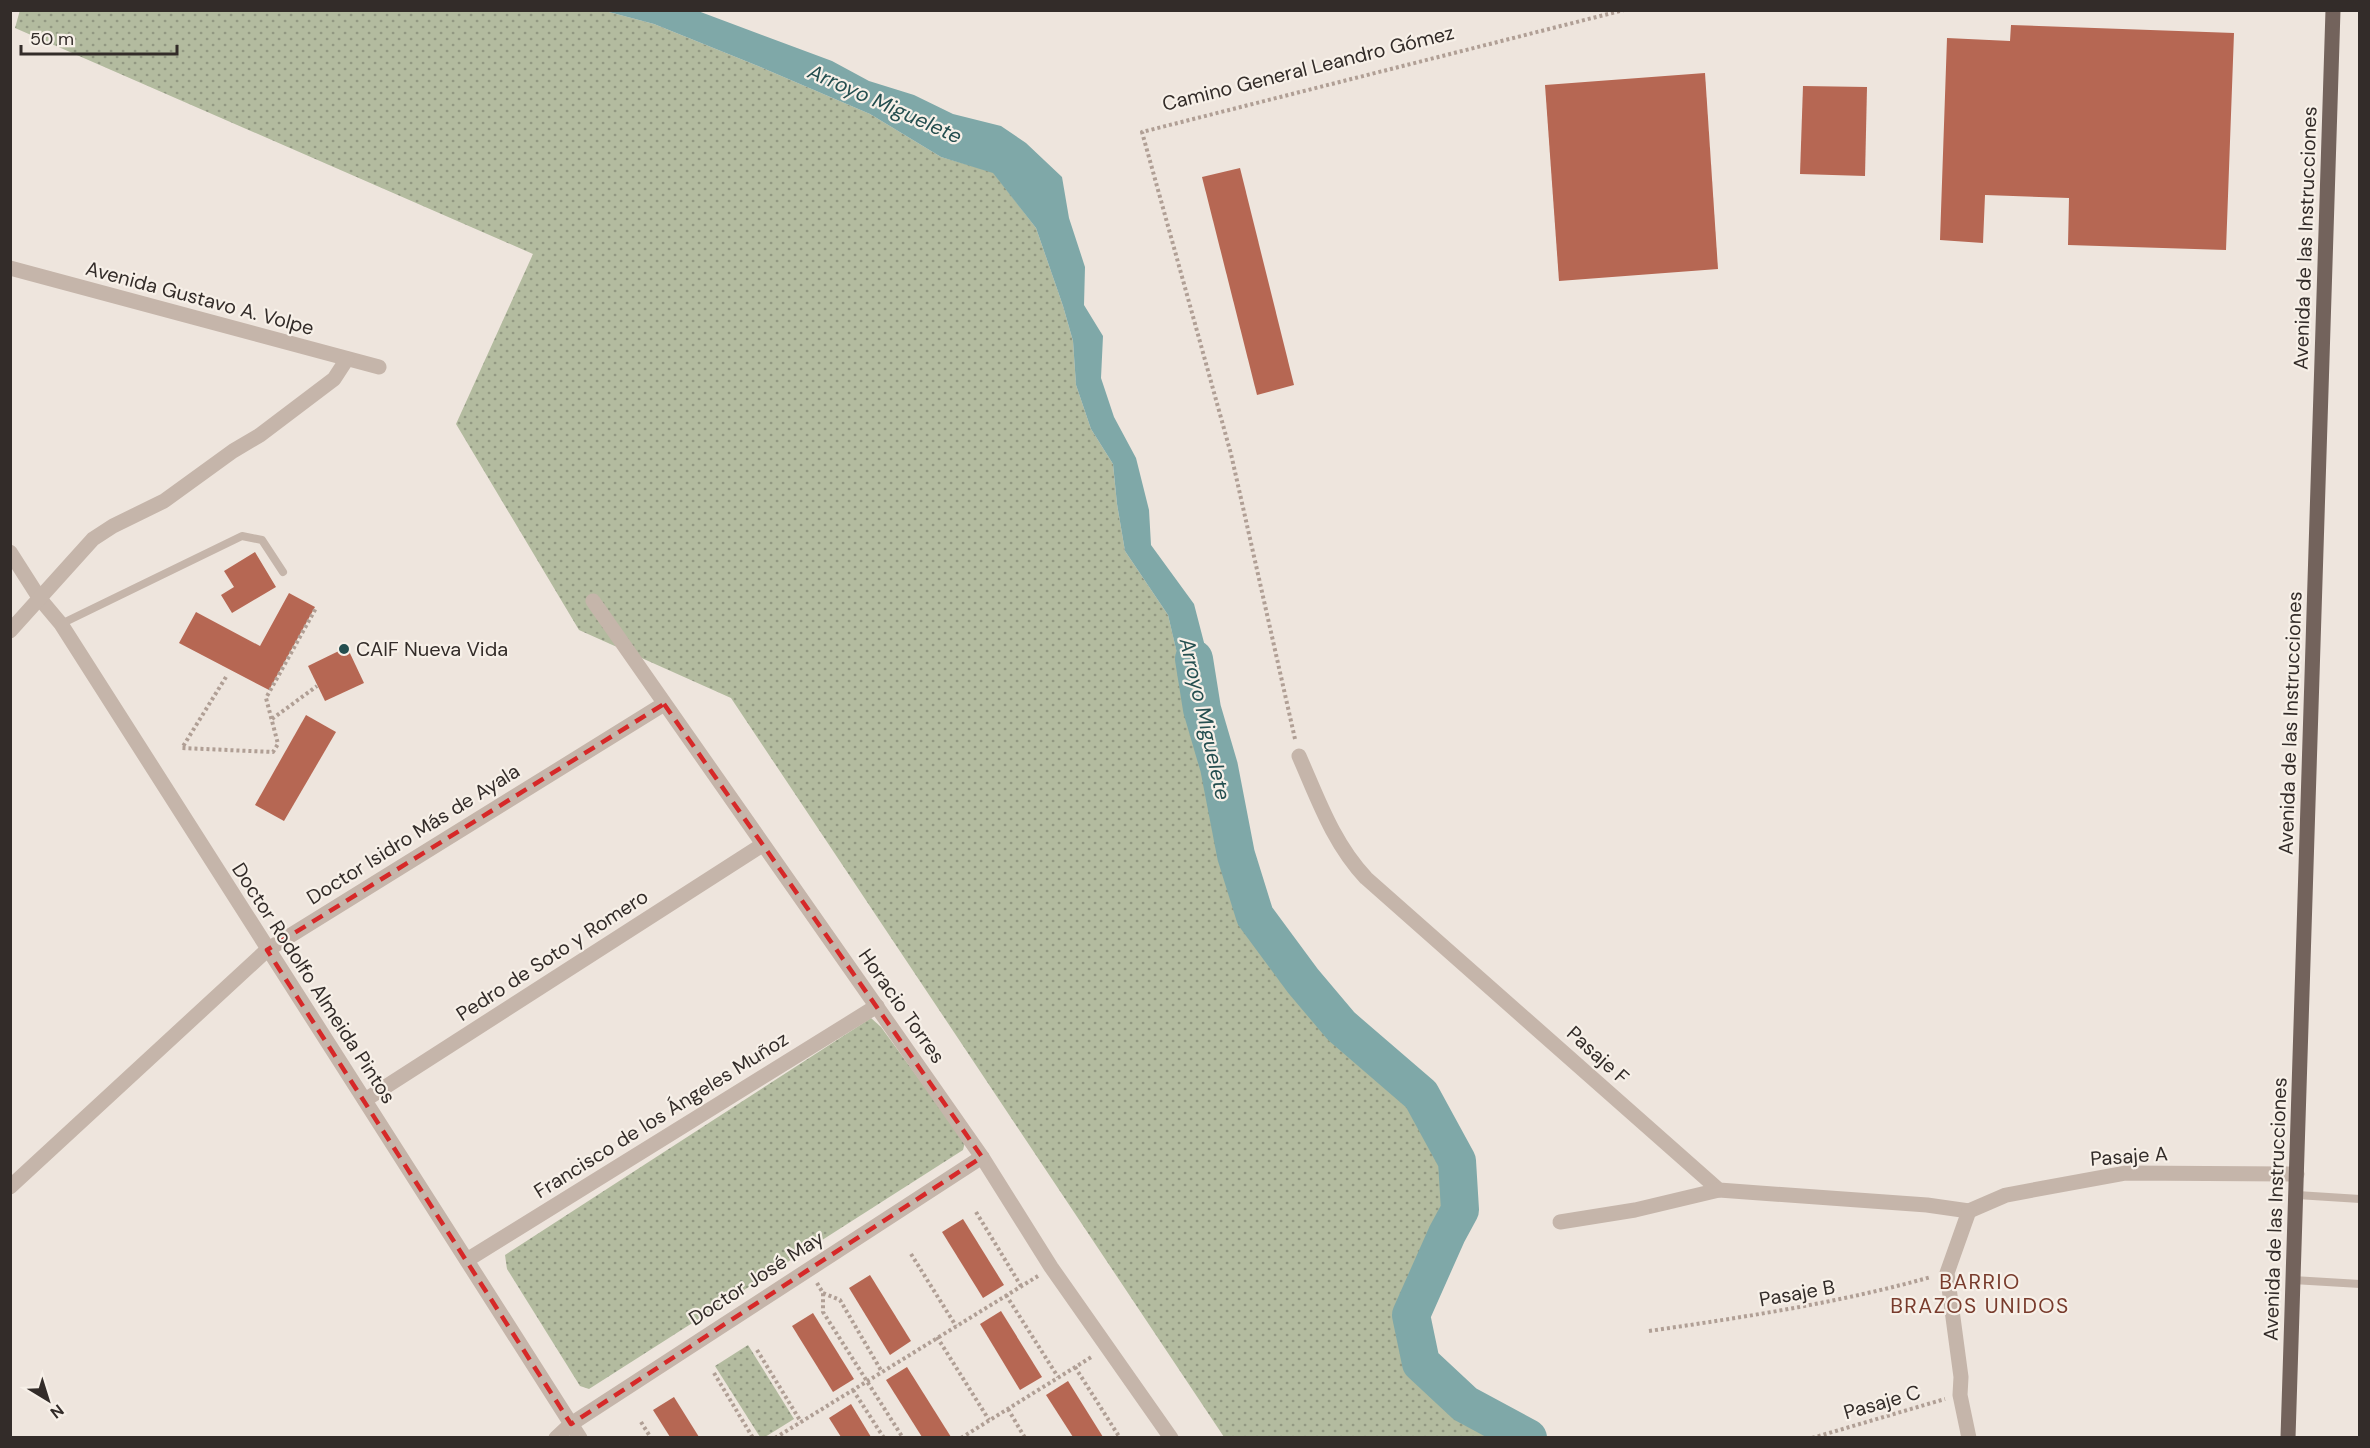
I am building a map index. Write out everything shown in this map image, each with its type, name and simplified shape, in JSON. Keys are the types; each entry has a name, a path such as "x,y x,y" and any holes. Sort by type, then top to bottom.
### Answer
{"main road":[{"name":"Avenida de las Instrucciones","path":"2288,1437 2333,10"}],"street":[{"name":"Avenida Gustavo A. Volpe","path":"10,268 379,367"},
{"path":"10,631 93,539 113,526 164,501 233,451 260,435 334,379 347,359"},
{"name":"Doctor Rodolfo Almeida Pintos","path":"10,552 40,599 61,624 580,1437"},
{"name":"Horacio Torres","path":"593,601 877,1006 981,1157 1051,1268 1171,1437"},
{"name":"Doctor Isidro Más de Ayala","path":"10,1187 267,950 664,704"},
{"name":"Pasaje F","path":"1299,756 1333,834 1348,860 1719,1190"},
{"name":"Pedro de Soto y Romero","path":"365,1100 762,845"},
{"name":"Francisco de los Ángeles Muñoz","path":"467,1260 877,1006"},
{"name":"Doctor José May","path":"556,1437 571,1424 981,1157"},
{"name":"Pasaje A","path":"1969,1211 2006,1195 2125,1173 2297,1174"},
{"path":"1560,1222 1635,1210 1719,1190 1927,1205 1969,1211 1947,1273 1961,1377 1960,1395 1969,1437"}],"lane":[{"path":"61,624 242,536 262,540 283,572"},
{"path":"2297,1195 2360,1199"},
{"path":"2293,1280 2360,1284"}],"path":[{"name":"Camino General Leandro Gómez","path":"1299,756 1231,454 1142,132 1624,10"},
{"path":"226,677 182,748 273,752 278,744 266,698 316,608"},
{"path":"272,719 317,686"},
{"path":"976,1212 1021,1286"},
{"path":"910,1254 956,1326"},
{"path":"776,1437 1051,1268"},
{"path":"809,1269 823,1293 823,1311 903,1437"},
{"name":"Pasaje B","path":"1649,1331 1808,1307 1869,1294 1947,1273"},
{"path":"823,1293 840,1300 882,1372"},
{"path":"1006,1295 1058,1377"},
{"path":"938,1337 989,1420"},
{"path":"961,1437 1106,1347"},
{"path":"757,1350 801,1422"},
{"path":"1074,1367 1120,1437"},
{"path":"714,1373 753,1437"},
{"path":"853,1389 884,1437"},
{"name":"Pasaje C","path":"1812,1437 1960,1395"},
{"path":"1008,1409 1025,1437"},
{"path":"641,1422 651,1437"},
{"path":"787,1431 791,1437"}],"highlighted area":[{"path":"664,704 982,1157 571,1424 267,950"}],"green space":[{"path":"20,10 605,11 654,24 758,66 870,114 941,157 993,172 1036,228 1073,341 1076,385 1091,429 1113,464 1125,551 1168,615 1184,682 1202,709 1219,767 1236,855 1255,916 1303,981 1341,1026 1421,1095 1457,1161 1460,1210 1411,1315 1421,1362 1465,1404 1528,1437 1224,1437 731,698 579,630 456,424 533,254 15,28"},
{"path":"871,1018 881,1027 965,1142 963,1150 589,1389 580,1386 507,1269 505,1255"},
{"path":"748,1345 794,1419 765,1437 760,1437 715,1366"}],"water":[{"path":"605,11 698,11 832,61 869,81 914,95 953,114 1001,126 1026,143 1062,177 1069,218 1085,267 1084,305 1103,336 1101,378 1114,417 1136,458 1149,510 1151,545 1194,604 1208,658 1202,709 1184,683 1168,615 1125,551 1113,464 1091,429 1076,385 1073,341 1036,228 993,173 941,157 870,114 758,66 654,24"}],"building":[{"path":"2011,25 2234,33 2226,250 2068,245 2069,198 1985,195 1983,243 1940,240 1947,38 2010,41"},
{"path":"1705,73 1718,269 1559,281 1545,85"},
{"path":"1803,86 1867,87 1865,176 1800,174"},
{"path":"1240,168 1294,385 1257,395 1202,177"},
{"path":"255,552 276,587 232,613 221,595 234,587 224,571"},
{"path":"289,593 315,607 269,690 179,643 196,612 260,646"},
{"path":"347,647 364,683 325,701 308,666"},
{"path":"306,715 336,732 284,821 255,805"},
{"path":"963,1219 1004,1285 983,1298 942,1232"},
{"path":"870,1275 911,1341 890,1355 849,1288"},
{"path":"1001,1311 1042,1377 1020,1390 980,1324"},
{"path":"813,1313 854,1379 833,1392 792,1326"},
{"path":"907,1367 951,1437 922,1437 886,1380"},
{"path":"1068,1381 1103,1437 1073,1437 1046,1395"},
{"path":"674,1397 699,1437 670,1437 653,1410"},
{"path":"851,1404 871,1437 841,1437 829,1418"}],"waterway":[{"name":"Arroyo Miguelete","path":"1194,659 1202,709 1219,767 1236,855 1255,916 1303,981 1341,1026 1421,1095 1457,1161 1460,1210 1411,1315 1421,1363 1465,1404 1528,1438"}],"place":[{"name":"CAIF Nueva Vida","path":"344,649"}],"district":[{"name":"BARRIO BRAZOS UNIDOS","path":"1980,1294"}]}
